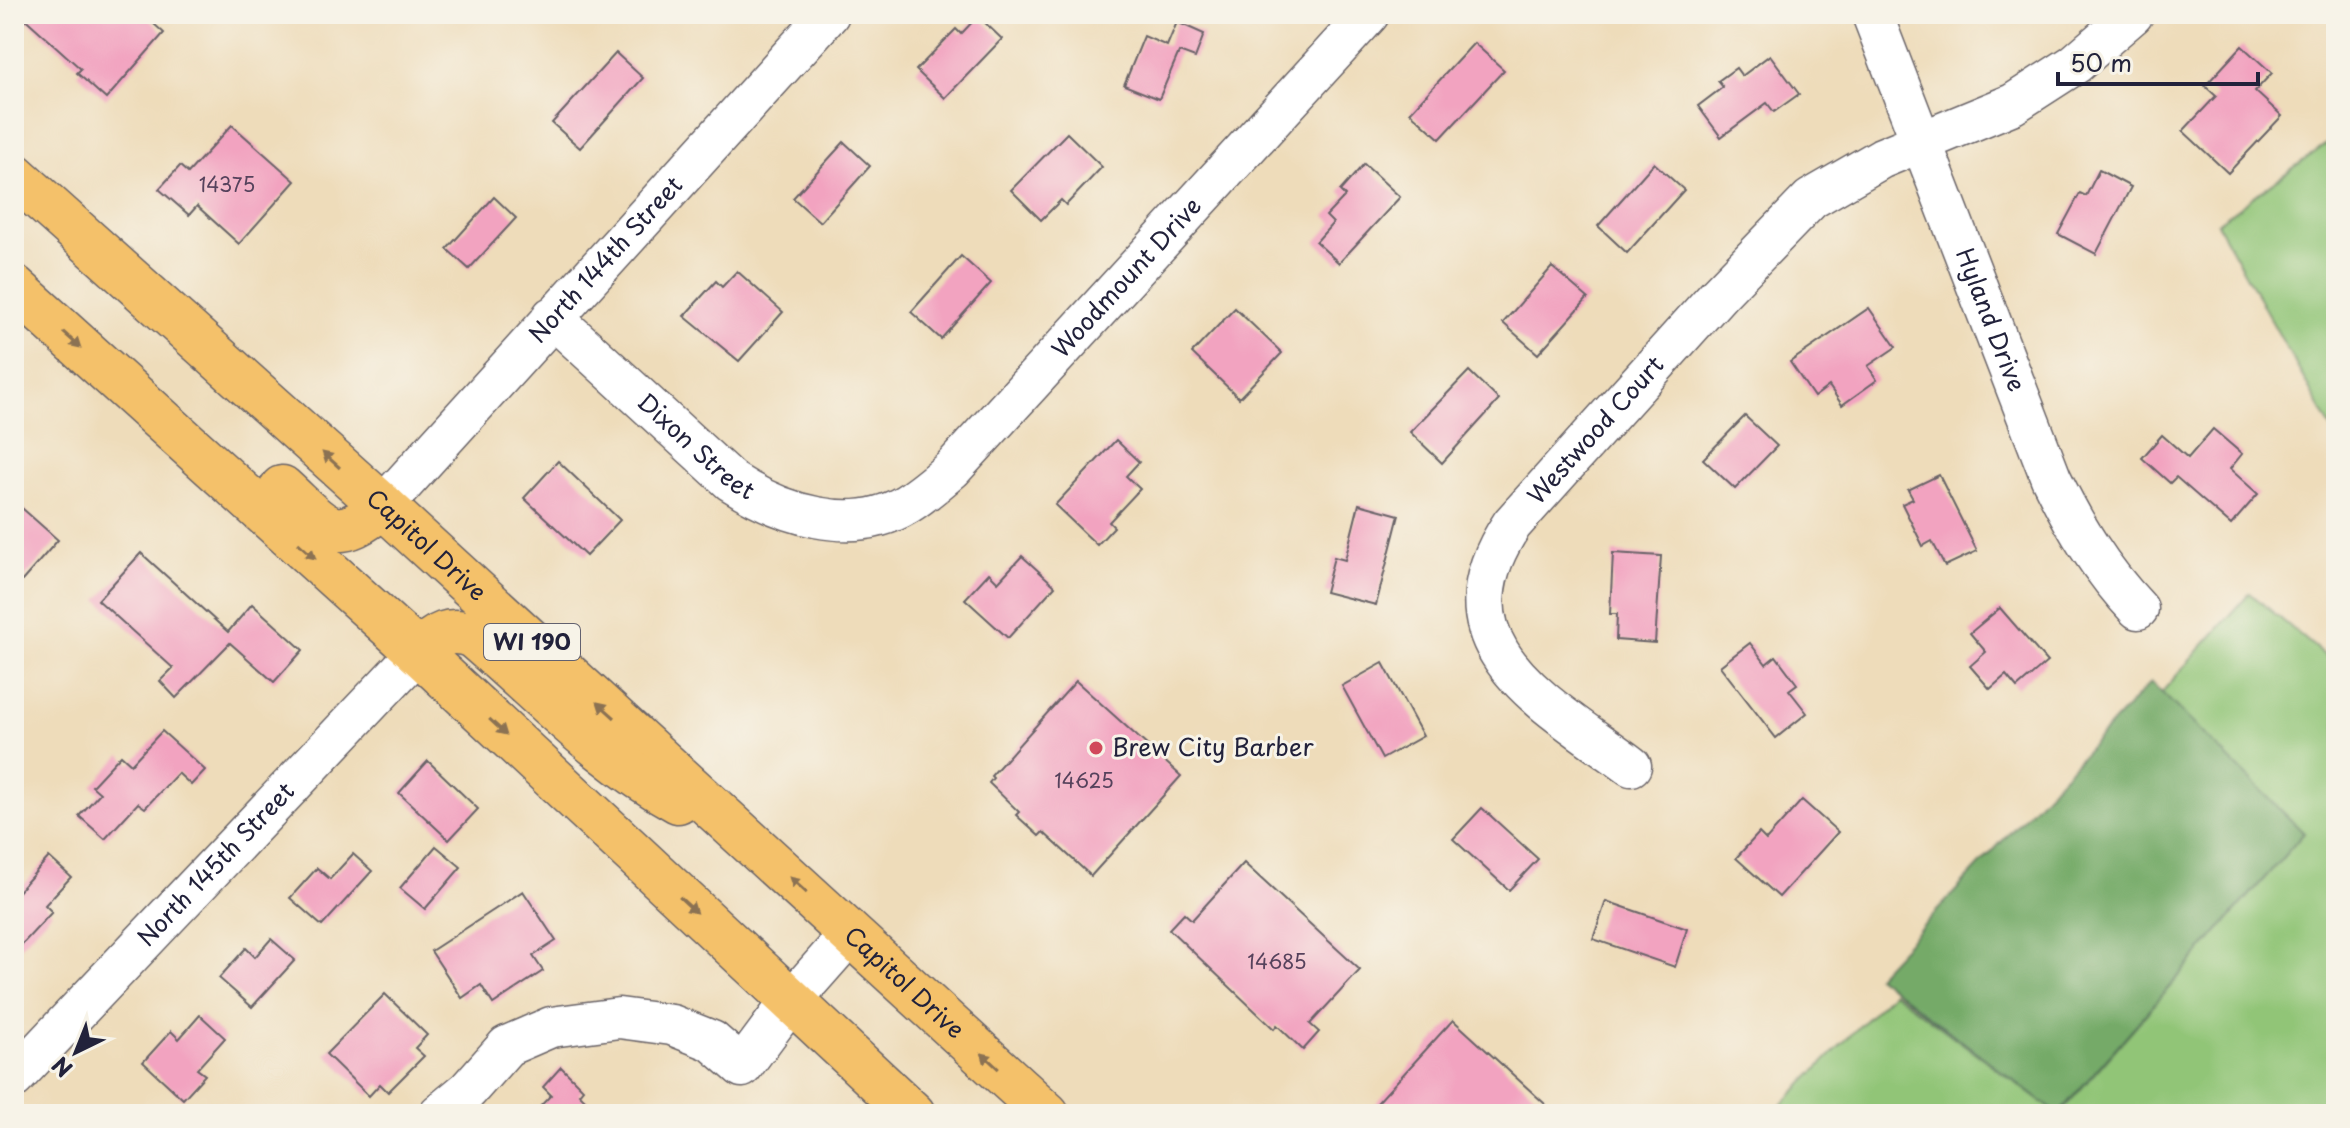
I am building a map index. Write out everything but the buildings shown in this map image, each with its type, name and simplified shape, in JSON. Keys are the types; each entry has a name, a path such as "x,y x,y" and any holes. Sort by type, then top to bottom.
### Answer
{"main road":[{"name":"Capitol Drive","path":"14,175 383,506 1047,1114"},
{"path":"14,287 418,652 913,1114"},
{"path":"132,394 199,423 226,441 324,526 335,531 350,530 383,506"},
{"path":"418,652 442,632 458,630 473,636 604,753 644,783 735,827"}],"street":[{"name":"North 144th Street","path":"383,506 829,14"},
{"name":"Woodmount Drive","path":"867,517 905,506 952,469 1369,14"},
{"name":"Hyland Drive","path":"1872,14 2051,478 2080,537 2112,581 2138,609"},
{"name":"Westwood Court","path":"1631,766 1542,700 1496,650 1482,604 1494,551 1512,524 1789,219 1842,178 2013,104 2075,64 2133,14"},
{"name":"Dixon Street","path":"552,317 731,481 754,496 789,513 827,518 867,517"},
{"name":"North 145th Street","path":"14,1078 418,652"},
{"path":"439,1114 468,1090 507,1046 551,1027 619,1018 672,1025 712,1041 742,1067 791,1001 851,933"}],"green space":[{"path":"2336,137 2336,437 2217,223"},
{"path":"2250,593 2336,665 2336,1114 2059,1114 2304,833 2161,693"},
{"path":"2151,682 2304,833 2058,1114 1876,976"},
{"path":"1893,992 2058,1114 1773,1114"}],"place":[{"name":"Brew City Barber","path":"1096,748"}]}
